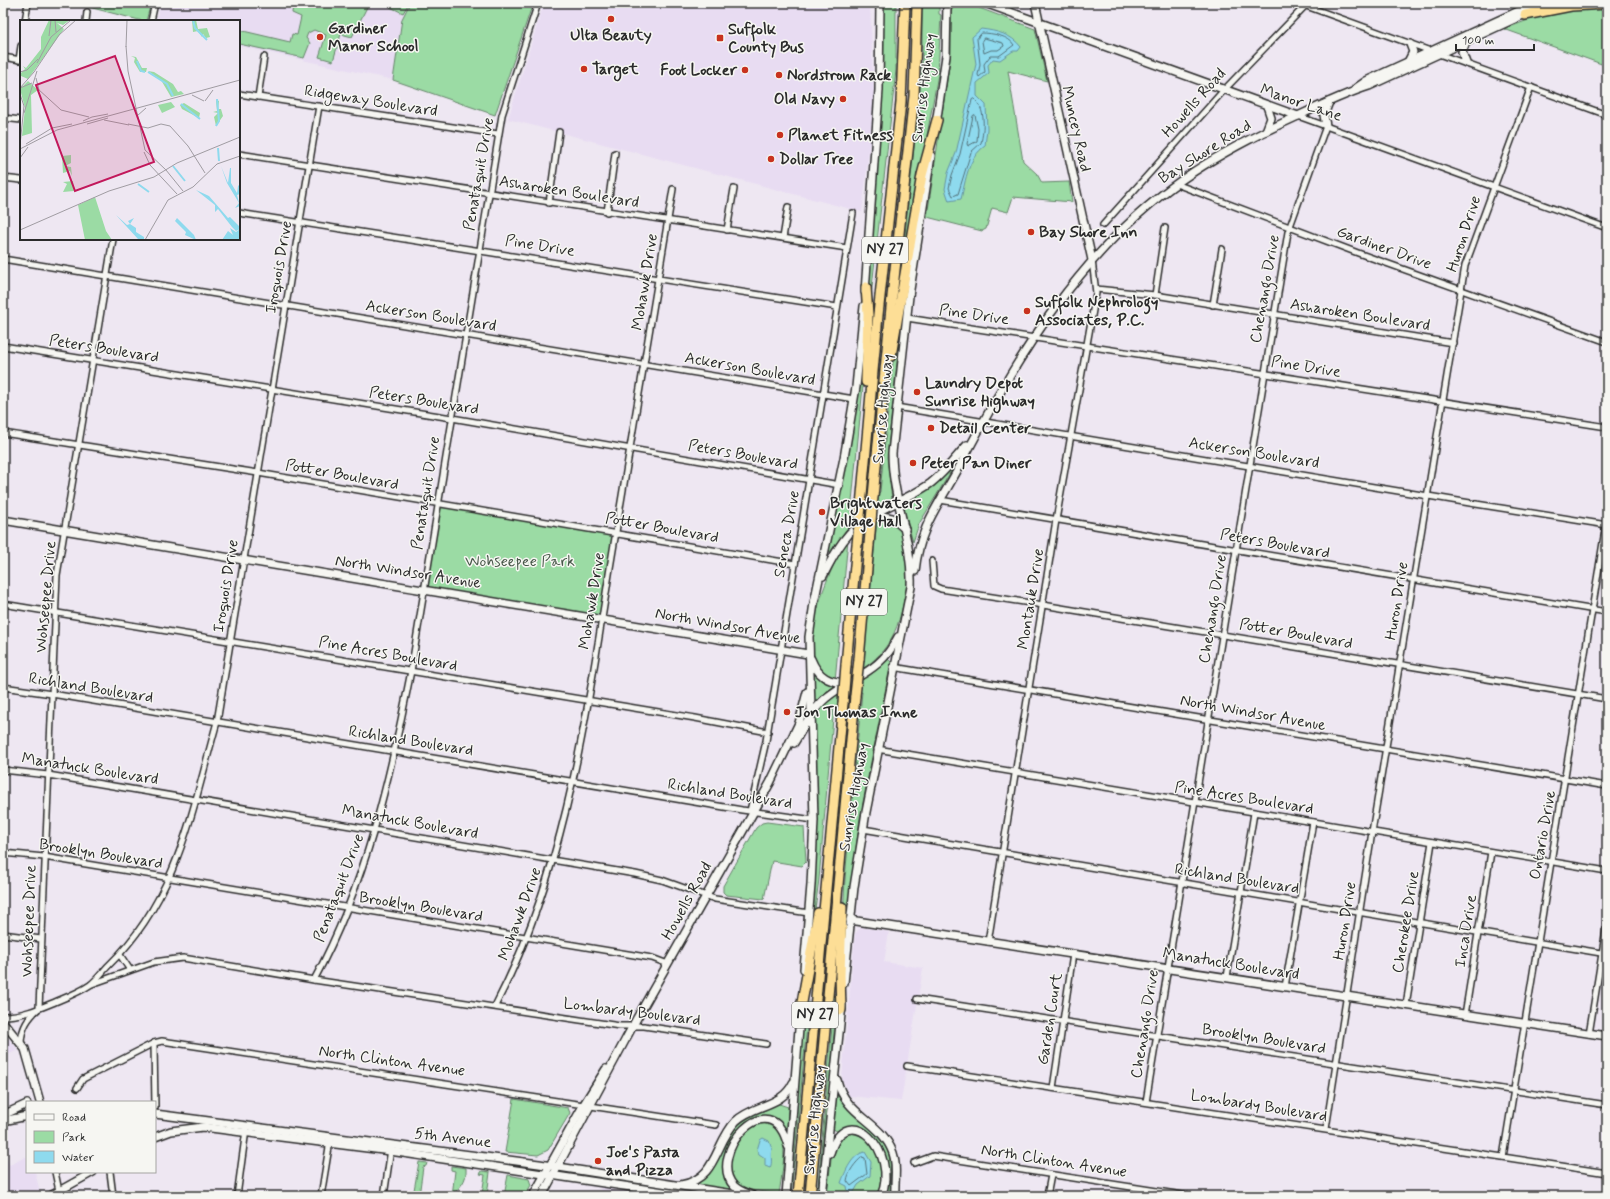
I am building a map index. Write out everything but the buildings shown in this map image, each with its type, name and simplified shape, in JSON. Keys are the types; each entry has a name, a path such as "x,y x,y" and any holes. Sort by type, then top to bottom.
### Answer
{"highway":[{"name":"Sunrise Highway","path":"798,1196 878,315 901,102 905,3"},
{"name":"Sunrise Highway","path":"810,1196 882,398 914,96 917,3"},
{"path":"1523,11 1607,4"},
{"path":"882,398 922,175 937,120"},
{"path":"866,287 868,315 866,389 867,436"},
{"path":"801,1008 808,976 831,835"},
{"path":"841,857 841,1010"}],"main road":[{"name":"Sunrise Highway","path":"786,1196 794,1081 809,913 814,820 812,716 808,654 811,621 840,485 854,399 866,287 879,90 880,3"},
{"name":"Sunrise Highway","path":"822,1196 836,1073 850,920 863,829 893,667 911,587 911,560 892,462 896,407 907,318 946,56 947,3"},
{"name":"Manor Lane","path":"985,3 1298,116"},
{"name":"Muncey Road","path":"1035,3 1092,260"},
{"name":"Bay Shore Road","path":"1349,92 1368,86 1466,42 1536,3"},
{"name":"Bay Shore Road","path":"1092,260 1136,216 1176,184 1223,154 1265,131 1349,92 1366,81 1523,11 1549,3"},
{"path":"1466,42 1462,52 1466,64"},
{"path":"1408,62 1412,55 1410,44"},
{"path":"1326,126 1324,115 1329,102"},
{"path":"1265,131 1271,118 1267,106"},
{"path":"911,587 915,574 920,543 928,521 963,460 972,441 1034,338 1062,297 1092,260"},
{"path":"817,591 831,560 845,538 854,528 872,514 917,492 938,477 972,441"},
{"path":"872,514 892,518 905,529"},
{"name":"North Windsor Avenue","path":"3,520 808,654"},
{"name":"Howells Road","path":"533,1196 545,1174 554,1166 587,1105 707,896 752,811 812,716 824,700 869,671 884,658 894,644 903,626"},
{"path":"808,654 815,669 825,679 836,682 852,681"},
{"name":"Howells Road","path":"770,783 801,717 809,672"},
{"name":"Manatuck Boulevard","path":"850,920 1607,1036"},
{"path":"3,1022 21,1042 25,1049 40,1101"},
{"path":"836,1073 840,1091 845,1100 857,1113 878,1130 891,1148 896,1166 895,1196"},
{"path":"677,1186 691,1183 701,1178 710,1167 724,1137 735,1122 754,1109 783,1097 794,1081"},
{"path":"32,1101 36,1096 36,1089"},
{"path":"3,1116 26,1104"},
{"name":"5th Avenue","path":"156,1114 213,1121 247,1129"},
{"path":"3,1121 26,1116"},
{"path":"753,1196 736,1188 730,1180 728,1173 729,1158 732,1147 741,1131 754,1121 770,1121 783,1132 790,1152"},
{"name":"5th Avenue","path":"156,1137 171,1131 203,1127 247,1129 391,1148 554,1166 746,1196"},
{"path":"825,1167 832,1145 839,1136 852,1130 866,1133 874,1141 883,1161 885,1178 880,1196"},
{"name":"5th Avenue","path":"391,1148 553,1176 692,1196"},
{"name":"Howells Road","path":"542,1196 553,1176 554,1166"},
{"path":"50,1196 91,1173"}],"street":[{"path":"25,20 28,3"},
{"path":"150,20 155,3"},
{"name":"Penataquit Drive","path":"314,980 334,941 375,830 395,751 411,671 498,134 502,116 538,3"},
{"path":"1298,3 1307,4 1410,44 1607,115"},
{"name":"Howells Road","path":"1103,225 1224,90 1307,4"},
{"path":"86,20 87,12"},
{"path":"258,97 264,57"},
{"path":"3,58 20,60"},
{"name":"Huron Drive","path":"1326,1130 1359,912 1444,402 1465,266 1531,87"},
{"name":"Ridgeway Boulevard","path":"240,94 498,134"},
{"name":"Iroquois Drive","path":"3,1016 22,1015 73,994 91,984 120,955 147,920 170,878 196,800 217,722 320,106"},
{"name":"Manor Lane","path":"1298,116 1607,228"},
{"path":"3,118 20,120"},
{"name":"Chenango Drive","path":"1146,1102 1221,635 1290,227 1326,126"},
{"path":"549,203 559,132"},
{"path":"607,212 615,153"},
{"name":"Asharoken Boulevard","path":"240,154 847,248"},
{"path":"3,178 20,180"},
{"name":"Gardiner Drive","path":"1176,184 1461,290 1607,342"},
{"name":"Mohawk Drive","path":"494,1006 514,968 527,937 553,860 573,781 602,619 673,189"},
{"path":"727,230 734,189"},
{"path":"783,238 788,207"},
{"name":"Pine Drive","path":"240,213 837,307"},
{"name":"Seneca Drive","path":"752,811 768,732 780,649 853,213"},
{"path":"1154,295 1165,228"},
{"name":"Wohseepee Drive","path":"39,1008 54,612 57,575 113,240"},
{"path":"1213,305 1222,249"},
{"name":"Ackerson Boulevard","path":"3,259 854,399"},
{"name":"Montauk Drive","path":"988,942 1015,772 1030,689 1056,520 1096,288 1092,260"},
{"name":"Asharoken Boulevard","path":"1096,288 1154,295 1453,343"},
{"name":"Pine Drive","path":"907,318 1607,427"},
{"name":"Peters Boulevard","path":"3,346 452,418 840,485"},
{"name":"Ackerson Boulevard","path":"896,407 1428,496 1606,524"},
{"name":"Potter Boulevard","path":"3,433 258,473 795,564"},
{"name":"Peters Boulevard","path":"940,500 1607,612"},
{"name":"Ontario Drive","path":"1503,1157 1566,779 1607,518"},
{"name":"Potter Boulevard","path":"932,561 934,586 941,589 1607,699"},
{"name":"Pine Acres Boulevard","path":"3,604 411,671 768,732"},
{"name":"North Windsor Avenue","path":"893,667 1607,786"},
{"name":"Richland Boulevard","path":"3,687 814,820"},
{"name":"Pine Acres Boulevard","path":"877,749 1607,871"},
{"name":"Manatuck Boulevard","path":"3,770 48,775 635,874 662,880 707,896 809,913"},
{"path":"1227,977 1254,813"},
{"path":"1285,987 1313,822"},
{"name":"Richland Boulevard","path":"863,829 1604,953"},
{"name":"Cherokee Drive","path":"1406,1005 1432,842"},
{"name":"Inca Drive","path":"1464,1015 1479,932 1491,852"},
{"name":"Brooklyn Boulevard","path":"3,853 44,857 527,937 655,959 668,964"},
{"path":"1588,1034 1604,953 1607,922"},
{"path":"3,934 41,939"},
{"name":"Garden Court","path":"1053,1088 1073,954"},
{"path":"120,955 130,970"},
{"name":"Lombardy Boulevard","path":"91,984 154,962 183,958 314,980 620,1026 644,1026 766,1044"},
{"name":"Brooklyn Boulevard","path":"917,999 1336,1062 1607,1105"},
{"name":"Iroquois Drive","path":"21,1042 28,1019 39,1008"},
{"name":"North Clinton Avenue","path":"77,1088 83,1079 154,1043 162,1041 716,1125"},
{"path":"154,1043 155,1101"},
{"name":"Lombardy Boulevard","path":"908,1066 1607,1173"},
{"path":"237,1196 247,1129"},
{"path":"321,1196 330,1140"},
{"path":"384,1196 391,1148"},
{"name":"North Clinton Avenue","path":"914,1163 934,1156 1168,1194 1190,1196"},
{"path":"55,1173 59,1191"},
{"path":"110,1173 113,1196"},
{"path":"1047,1196 1051,1175"}],"shaded area":[{"name":"Gardiner Manor School","path":"161,3 410,3 402,19 393,80 240,46 240,20 156,20"},
{"path":"544,3 870,3 874,104 862,212 508,119"},
{"path":"861,927 889,932 884,962 923,968 901,1101 849,1096 842,1078 855,934"},
{"path":"3,1033 18,1050 3,1057"},
{"path":"26,1157 26,1173 35,1173 41,1196 3,1196 3,1160 7,1159 10,1165"},
{"path":"601,1186 616,1190 661,1196 599,1196"}],"green space":[{"path":"73,3 151,3 146,20 139,20"},
{"path":"293,3 369,3 352,37 341,34 333,61 319,57 326,35 314,30 308,33 306,38 310,43 304,58 240,44 240,30 290,42 292,34 297,35 301,17 292,13"},
{"path":"388,3 409,3 403,13 390,7"},
{"path":"410,3 533,3 495,115 393,80 402,19"},
{"path":"882,3 896,3 896,70 871,296 869,297"},
{"path":"922,3 939,3 939,14 941,15 938,74 899,292 922,70"},
{"path":"955,3 966,3 1035,29 1047,81 1008,71 1023,161 1037,174 1042,183 1069,182 1072,202 1013,197 1008,212 992,208 986,229 982,231 927,217 951,52 951,12"},
{"path":"1607,7 1607,66 1504,29 1531,19 1559,12 1559,10"},
{"path":"905,286 887,457 892,500 849,526 830,552 828,551 848,451 862,351 864,351 863,386 851,512 880,492 893,361"},
{"path":"953,468 919,524 913,542 902,504 929,488"},
{"name":"Wohseepee Park","path":"438,504 616,534 602,619 423,589"},
{"path":"877,518 886,519 894,523 902,532 906,545 908,561 907,578 901,612 892,637 872,662 863,669"},
{"path":"848,539 835,681 821,672 814,656 813,637 816,615 823,592 831,571"},
{"path":"888,659 891,662 860,817 845,936 842,936 845,879 862,692 834,707 819,879 809,956 814,726 816,723 814,722 816,714 821,706 828,700 844,689 869,676"},
{"path":"812,670 823,681 841,684 815,705 813,704"},
{"path":"767,822 804,827 806,862 802,866 772,861 764,899 726,895 723,892 723,886 756,828 762,823"},
{"path":"835,993 837,993 829,1097 827,1098 826,1125 817,1196"},
{"path":"806,1002 809,1003 791,1196 789,1196 798,1091 795,1090"},
{"path":"837,1093 849,1109 872,1130 885,1146 890,1161 891,1196 882,1196 884,1191 882,1161 879,1145 872,1134 861,1128 855,1127 849,1127 837,1131 833,1129"},
{"path":"514,1099 568,1108 570,1113 548,1150 538,1155 505,1152"},
{"path":"779,1104 788,1107 787,1133 775,1121 763,1117 751,1120 741,1126 732,1137 726,1150 724,1164 725,1177 731,1188 729,1190 696,1186 705,1177 733,1130 743,1120 755,1112"},
{"path":"757,1123 764,1123 779,1131 782,1135 784,1148 779,1194 744,1189 740,1186 738,1187 730,1173 731,1157 738,1142 753,1125"},
{"path":"849,1133 859,1135 867,1140 874,1148 878,1157 881,1166 881,1177 880,1187 876,1196 827,1196 832,1150 835,1142"},
{"path":"419,1162 427,1163 426,1166 423,1167 419,1196 413,1196"},
{"path":"451,1166 466,1168 464,1180 452,1196 455,1171 451,1170"},
{"path":"482,1171 490,1172 487,1196 477,1196 478,1193 482,1194 485,1175 480,1174"},
{"path":"508,1175 529,1179 531,1185 525,1196 504,1196"}],"water":[{"path":"981,29 1008,36 1021,47 1018,51 1013,51 1000,60 993,59 988,65 989,73 977,83 977,96 986,105 987,129 985,146 979,151 971,163 961,199 949,201 945,189 948,173 956,153 976,64 972,37"},
{"path":"763,1138 769,1141 772,1149 770,1168 765,1166 765,1158 759,1154 757,1150 760,1140"},
{"path":"865,1152 871,1162 870,1176 858,1185 854,1192 848,1192 847,1186 841,1183 850,1164 856,1156"}],"place":[{"name":"Ulta Beauty","path":"611,19"},
{"name":"Gardiner Manor School","path":"320,37"},
{"name":"Suffolk County Bus","path":"720,38"},
{"name":"Target","path":"584,69"},
{"name":"Foot Locker","path":"745,70"},
{"name":"Nordstrom Rack","path":"779,75"},
{"name":"Old Navy","path":"843,99"},
{"name":"Planet Fitness","path":"780,135"},
{"name":"Dollar Tree","path":"771,159"},
{"name":"Bay Shore Inn","path":"1031,232"},
{"name":"Suffolk Nephrology Associates, P.C.","path":"1027,311"},
{"name":"Laundry Depot Sunrise Highway","path":"917,392"},
{"name":"Detail Center","path":"931,428"},
{"name":"Peter Pan Diner","path":"913,463"},
{"name":"Brightwaters Village Hall","path":"822,512"},
{"name":"Jon Thomas Inne","path":"787,712"},
{"name":"Joe's Pasta and Pizza","path":"598,1161"}]}
